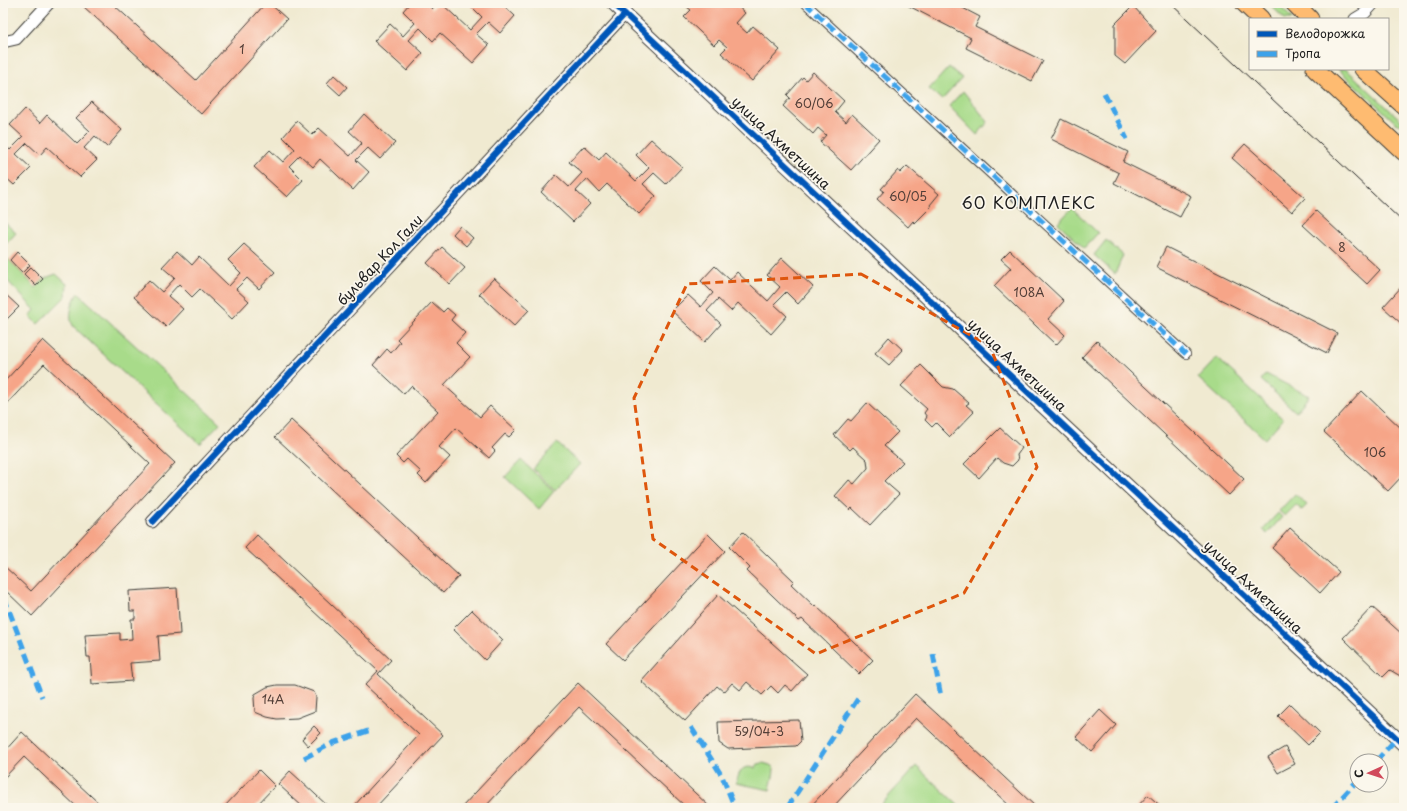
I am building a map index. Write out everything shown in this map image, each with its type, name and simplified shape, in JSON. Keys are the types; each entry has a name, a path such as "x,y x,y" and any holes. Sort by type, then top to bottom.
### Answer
{"main road":[{"path":"1244,3 1261,18"},
{"path":"1294,3 1309,18"},
{"path":"1316,70 1404,152"},
{"path":"1365,70 1404,106"}],"street":[{"path":"3,42 16,39 50,3"},
{"name":"улица Ахметшина","path":"613,3 1404,745"},
{"path":"805,3 1186,354"},
{"path":"1361,17 1374,3"},
{"name":"бульвар Кол Гали","path":"152,522 625,14"}],"highlighted area":[{"path":"861,274 990,346 1037,467 964,593 816,654 653,539 634,398 687,284"}],"green space":[{"path":"1268,3 1276,3 1292,18 1284,18"},
{"path":"949,67 962,78 942,100 929,89"},
{"path":"1339,70 1347,70 1404,123 1404,126 1396,123"},
{"path":"963,91 988,122 977,135 949,106"},
{"path":"1072,208 1098,233 1084,248 1058,223"},
{"path":"3,221 16,233 3,247"},
{"path":"1106,240 1123,255 1115,274 1094,255"},
{"path":"8,259 36,288 45,278 56,274 67,284 66,296 38,324 30,316 35,310 3,276 3,263"},
{"path":"78,293 220,423 200,444 74,327 71,319 71,310"},
{"path":"1217,358 1283,419 1265,439 1198,378"},
{"path":"1266,374 1309,396 1296,412 1261,380"},
{"path":"557,443 580,464 555,490 533,469"},
{"path":"521,460 554,491 539,509 505,477"},
{"path":"1295,494 1307,505 1302,510 1296,505 1285,516 1279,511"},
{"path":"1278,513 1282,517 1267,534 1263,529"},
{"path":"763,763 774,768 770,790 736,783 740,772 744,768 755,768 758,764"},
{"path":"916,766 961,808 878,808"}],"building":[{"path":"86,3 116,3 114,5 196,80 266,3 269,3 287,19 201,114 83,6"},
{"path":"410,3 426,3 432,9 438,3 441,3 470,30 482,17 469,4 470,3 501,3 515,16 500,33 488,22 476,34 489,45 473,63 440,33 433,41 420,28 409,40 423,53 407,71 374,41 390,24 403,36 415,23 403,11"},
{"path":"691,3 734,3 745,13 736,23 747,33 753,26 780,50 752,81 721,53 727,47 719,40 714,45 684,17 691,10 687,7"},
{"path":"903,3 953,3 980,17 975,27 1043,61 1032,81 966,48 971,38"},
{"path":"1133,6 1156,31 1125,64 1115,56 1115,24"},
{"path":"813,72 844,101 835,112 846,122 852,114 879,139 851,170 820,142 826,135 818,128 813,134 783,106 790,98 787,95 803,77 806,80"},
{"path":"334,75 347,87 340,95 327,83"},
{"path":"92,102 122,130 107,147 95,136 84,148 97,160 80,177 47,147 40,155 27,143 16,154 31,168 14,185 3,175 3,143 10,150 23,137 10,125 25,109 40,123 47,115 77,144 90,131 76,118"},
{"path":"364,114 395,143 380,159 368,148 356,160 369,172 353,190 320,159 313,167 300,155 289,166 303,180 287,197 254,167 270,150 283,162 295,149 283,137 297,121 312,135 319,128 350,156 362,143 349,131"},
{"path":"1061,119 1128,152 1123,162 1191,196 1180,217 1114,183 1119,173 1051,139"},
{"path":"651,139 682,167 666,184 654,173 643,184 656,196 639,214 607,184 599,192 587,179 576,191 590,204 573,222 541,192 556,175 569,187 582,173 569,162 584,146 599,160 606,152 636,181 649,168 636,155"},
{"path":"1245,144 1305,198 1292,212 1232,158"},
{"path":"907,166 939,194 930,205 931,207 915,223 913,221 908,227 877,199 884,191 881,189 898,170 900,173"},
{"path":"1316,211 1380,270 1367,284 1303,225"},
{"path":"460,226 473,238 466,246 453,234"},
{"path":"244,244 275,272 259,289 247,278 236,289 249,301 232,319 200,289 192,297 179,284 168,296 183,309 166,327 134,297 149,280 162,292 175,278 162,267 177,251 192,265 199,257 229,286 241,273 228,260"},
{"path":"442,247 465,268 450,284 427,263"},
{"path":"1166,247 1337,333 1327,353 1156,267"},
{"path":"1010,250 1064,301 1048,319 1065,335 1056,345 994,286 1011,268 1001,259"},
{"path":"17,252 30,265 22,273 10,260"},
{"path":"782,258 813,287 798,304 786,292 774,304 787,316 771,334 738,303 731,311 718,299 707,311 721,324 705,342 672,311 688,295 701,307 713,293 701,281 715,266 730,280 737,272 768,301 780,287 767,275"},
{"path":"31,267 43,279 36,286 24,274"},
{"path":"494,278 529,310 514,326 479,294"},
{"path":"1404,284 1404,326 1383,307"},
{"path":"3,292 19,307 3,323"},
{"path":"432,302 443,312 447,308 455,315 451,320 465,333 456,343 470,357 444,385 480,417 490,406 516,430 509,437 505,434 492,448 495,451 489,458 456,428 439,447 450,457 426,483 418,475 421,472 407,459 403,463 396,456 438,411 411,386 404,394 373,365 387,349 391,353 400,342 397,339"},
{"path":"889,337 903,350 889,365 875,353"},
{"path":"43,340 175,463 32,616 3,588 3,565 31,591 150,464 44,364 3,408 3,383"},
{"path":"1097,341 1244,479 1229,495 1082,357"},
{"path":"921,365 943,387 953,389 969,403 966,405 974,412 950,437 936,423 932,427 925,420 927,417 924,413 927,409 901,386"},
{"path":"1362,391 1404,431 1404,474 1388,491 1324,432"},
{"path":"867,403 898,432 884,446 903,462 884,481 899,494 870,525 852,508 850,510 835,496 849,480 854,484 868,468 867,460 853,447 850,450 834,435 848,419 851,421"},
{"path":"291,420 459,576 443,593 275,437"},
{"path":"1000,428 1022,448 1017,455 1018,460 1012,466 1003,463 997,458 979,478 964,464"},
{"path":"1290,528 1339,572 1320,593 1272,548"},
{"path":"743,532 794,581 791,584 873,660 859,674 802,619 799,621 747,571 750,568 729,547"},
{"path":"708,534 725,551 623,660 606,644"},
{"path":"257,535 391,660 378,674 443,735 375,808 352,808 419,735 365,685 378,671 245,548"},
{"path":"177,588 180,634 158,636 160,661 130,663 132,681 92,684 90,657 87,657 85,635 120,633 120,640 132,639 131,619 135,619 135,611 130,611 129,591"},
{"path":"718,595 807,674 792,691 785,685 778,693 771,686 762,695 747,682 740,690 732,683 724,692 717,686 685,721 641,681"},
{"path":"1372,607 1402,634 1400,636 1404,640 1404,680 1401,678 1402,677 1390,670 1383,677 1343,638"},
{"path":"472,610 503,640 485,660 453,629"},
{"path":"578,683 711,808 687,808 579,707 484,808 461,808"},
{"path":"277,685 295,685 314,692 316,697 315,711 297,718 277,719 255,712 255,694 267,687"},
{"path":"915,694 1037,808 1012,808 916,718 832,808 809,808"},
{"path":"1290,704 1320,733 1308,745 1278,716"},
{"path":"1100,710 1116,725 1092,752 1076,737"},
{"path":"799,720 801,741 796,746 728,749 719,743 718,722"},
{"path":"314,726 321,733 308,746 302,739"},
{"path":"22,732 104,808 78,808 24,757 3,779 3,753"},
{"path":"1285,747 1295,764 1278,773 1268,757"},
{"path":"259,770 275,786 254,808 223,808"},
{"path":"290,771 330,808 304,808 278,784"},
{"path":"1148,795 1163,808 1136,808"}],"tram line":[{"path":"1170,3 1404,223"}],"marked path":[{"path":"805,3 1186,354"},
{"path":"1104,93 1127,139"},
{"path":"4,597 42,697"},
{"path":"933,654 941,697"},
{"path":"787,808 859,697"},
{"path":"691,727 722,776 735,808"},
{"path":"304,758 335,742 371,730"},
{"path":"1383,753 1397,738"},
{"path":"1332,808 1349,790"}],"cycle path":[{"path":"613,3 1404,745"},
{"path":"152,522 625,14"}],"district":[{"name":"60 КОМПЛЕКС","path":"1029,203"}]}
